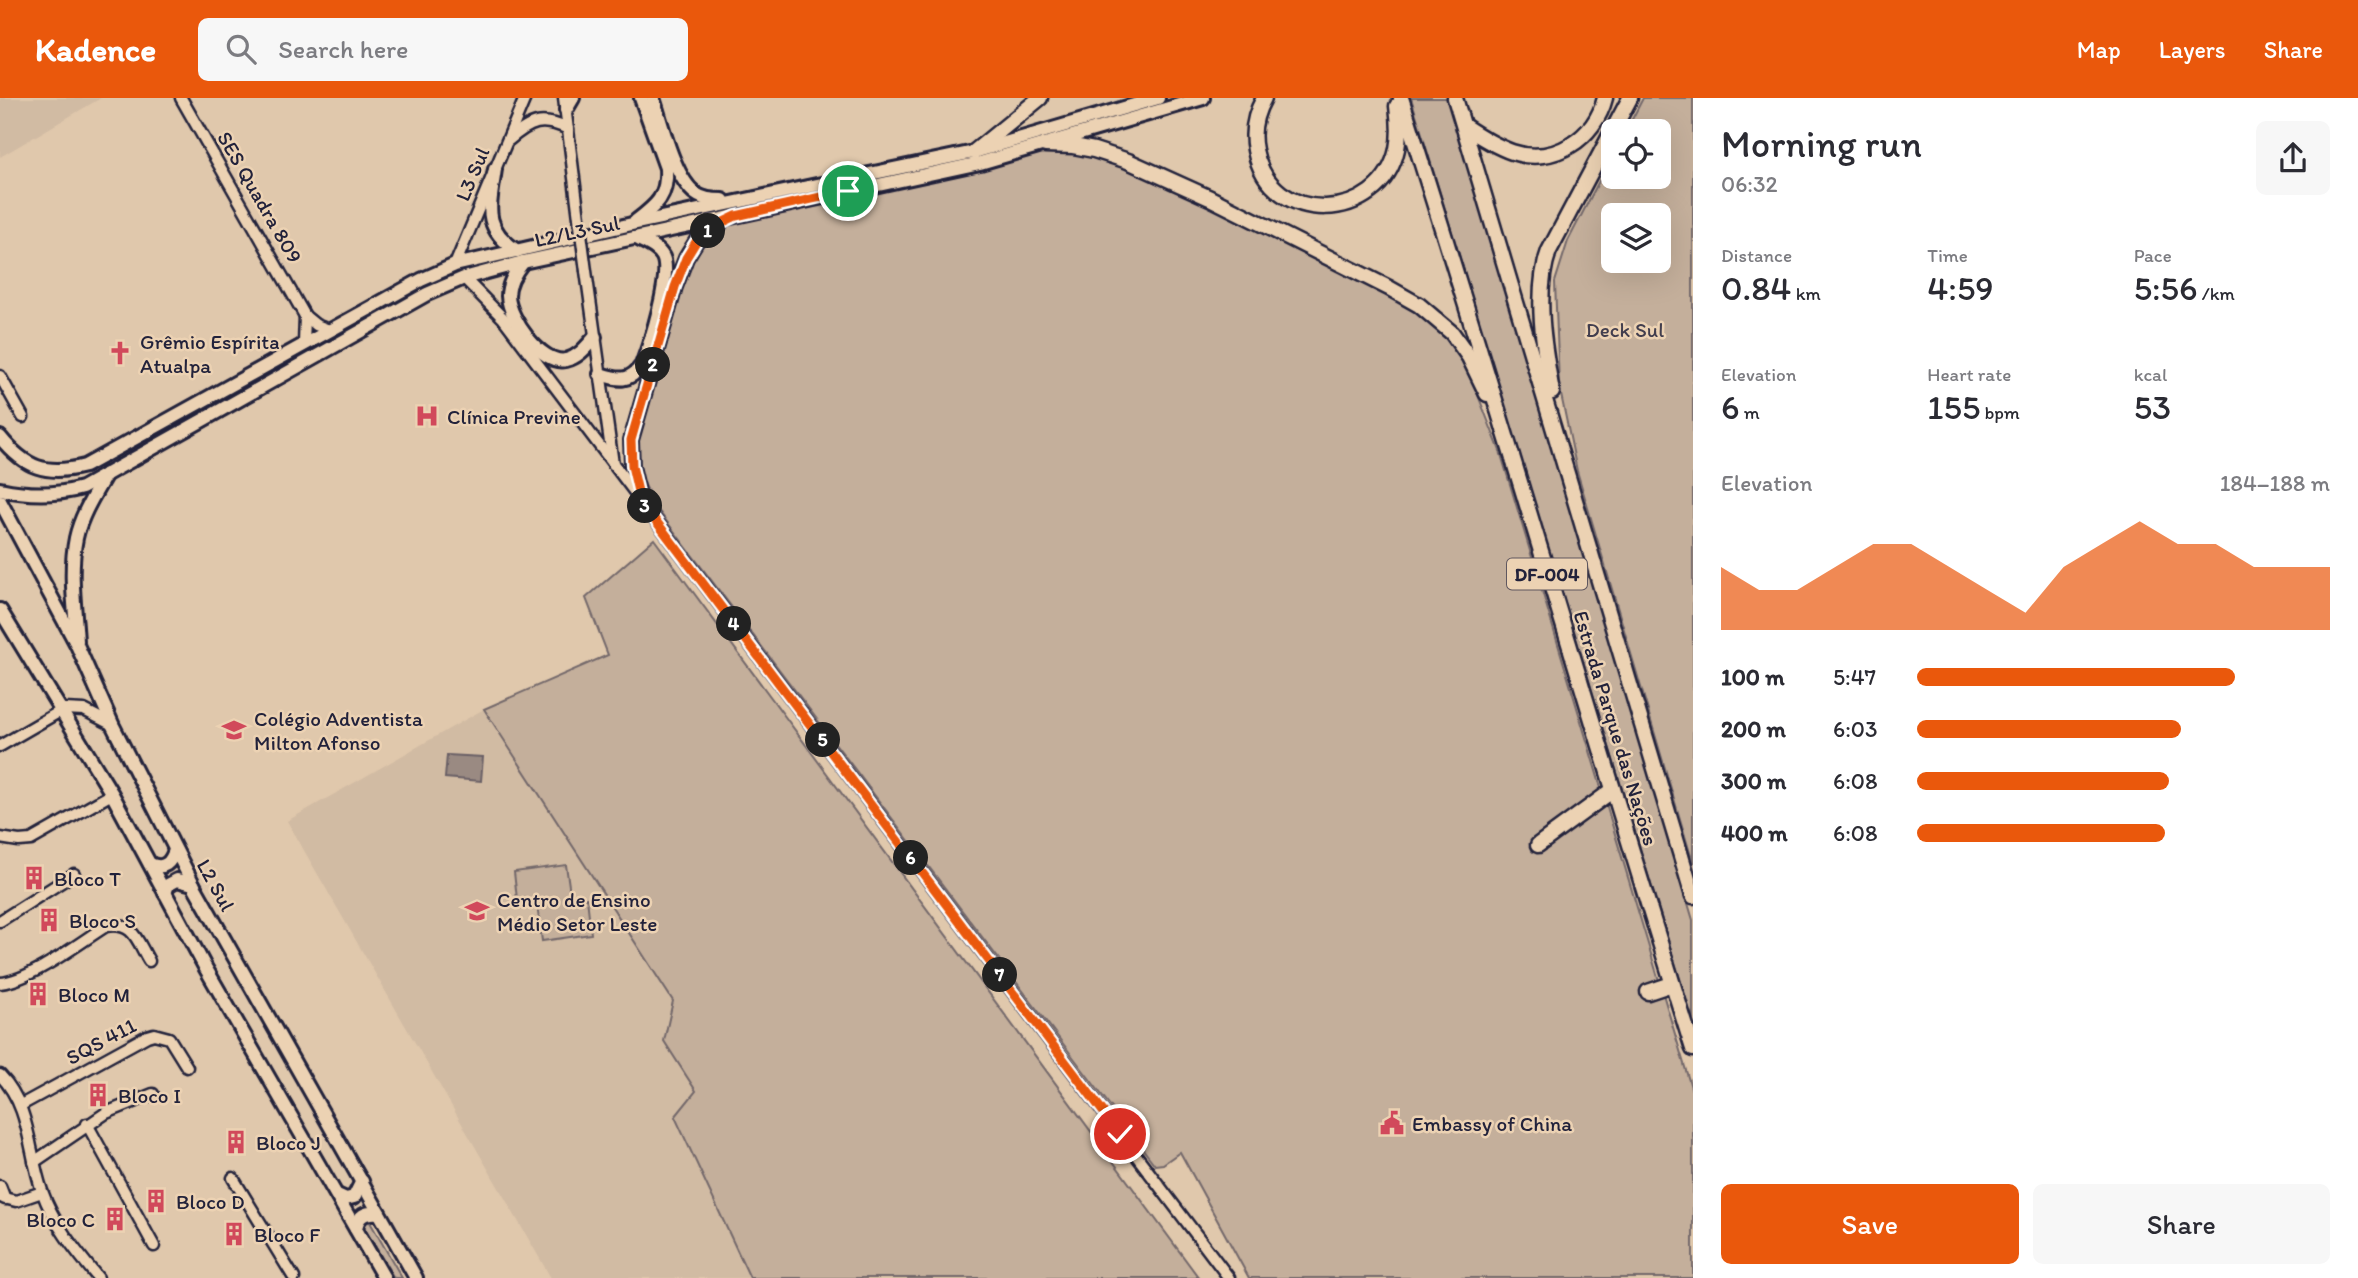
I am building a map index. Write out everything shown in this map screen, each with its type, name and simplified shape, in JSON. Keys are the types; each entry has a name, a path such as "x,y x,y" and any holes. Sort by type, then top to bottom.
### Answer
{"highway":[{"path":"974,152 1040,98"},
{"path":"1264,98 1257,110 1253,135 1260,168 1273,186 1290,200 1307,206 1326,207 1360,198 1387,174 1398,147 1399,98"},
{"name":"Estrada Parque das Nações","path":"1399,98 1508,440 1693,1049"},
{"name":"Estrada Parque das Nações","path":"1455,98 1693,896"},
{"path":"1464,126 1512,152 1534,155 1555,153 1576,143 1591,130 1605,98"},
{"path":"1558,438 1558,418 1545,343 1541,286 1544,264 1630,98"},
{"path":"1045,145 1083,148 1128,161 1222,204 1419,305 1452,333 1465,351 1508,440"},
{"path":"1538,845 1613,790"},
{"path":"1648,992 1672,984"}],"main road":[{"path":"565,104 573,98"},
{"path":"632,224 665,192 667,180 666,168 641,98"},
{"path":"653,98 676,165 687,185 698,196 712,200 741,201"},
{"name":"L2/L3 Sul","path":"0,489 25,494 63,493 82,488 415,301 464,278 520,257 632,224 974,152 1158,98"},
{"name":"L2/L3 Sul","path":"0,438 19,458 34,467 67,471 85,466 421,279 455,265 636,238 980,163 1203,98"},
{"path":"495,169 491,202 493,226 498,236 520,257 508,297 516,321 529,340 554,360 572,358 585,349 595,337"},
{"path":"640,500 632,466 631,440 675,287 686,258 697,240 711,228 736,216"},
{"path":"600,374 614,379 627,379 642,365 665,283 666,267 662,255 655,247 636,238"},
{"path":"77,645 73,566 76,538 84,514 106,474"},
{"name":"L2 Sul","path":"0,501 77,645 113,726 193,884 416,1278"},
{"path":"0,610 112,794 205,967 384,1278"},
{"path":"150,864 164,866 173,858 175,850"},
{"path":"165,892 168,886 177,880 193,884"},
{"path":"337,1195 346,1199 354,1197 362,1181"},
{"path":"356,1229 357,1220 362,1215 368,1212 379,1213"}],"street":[{"name":"SES Quadra 809","path":"181,98 305,316"},
{"name":"L3 Sul","path":"455,265 525,98"},
{"path":"565,104 613,465"},
{"path":"506,143 520,130 538,121 548,121 568,130"},
{"path":"464,278 503,318 1229,1278"},
{"path":"305,316 316,325 329,330"},
{"path":"304,344 305,316"},
{"path":"0,376 23,417"},
{"path":"0,747 60,710 83,710 113,726"},
{"path":"0,838 31,840 112,794"},
{"path":"0,921 74,874"},
{"path":"0,983 8,983 36,970 106,926 116,924 126,926 133,933 149,961"},
{"name":"SQS 411","path":"21,1105 154,1034 169,1038 187,1067"},
{"path":"0,1075 11,1087 21,1105 42,1192 57,1225 98,1278"},
{"path":"34,1162 106,1113 153,1094"},
{"path":"87,1124 153,1246"},
{"path":"233,1178 294,1278"},
{"path":"0,1186 2,1198 16,1201 42,1192"}],"shaded area":[{"path":"0,98 101,98 0,157"},
{"name":"Centro de Ensino Médio Setor Leste","path":"484,709 742,1107 793,1278 551,1278 287,821"},
{"path":"447,755 483,757 481,781 445,778"}],"green space":[{"path":"1411,98 1447,98 1693,920 1693,1022"},
{"name":"Deck Sul","path":"1643,98 1693,98 1693,863 1577,471 1559,385 1555,282 1568,241 1601,177 1601,189 1671,189 1671,119 1632,119"},
{"path":"1045,145 1094,150 1419,305 1464,360 1500,451 1693,1094 1693,1278 1249,1278 1180,1152 1163,1164 1155,1165 658,510 639,469 636,442 678,282 698,242 736,216"},
{"path":"654,539 1199,1278 750,1278 675,1117 696,1091 664,1041 673,1001 484,709 608,655 586,598"},
{"path":"566,865 571,900 587,898 591,934 542,941 537,905 518,908 514,872"},
{"path":"366,1215 402,1278 394,1278 359,1219"}],"place":[{"name":"Grêmio Espírita Atualpa","path":"120,353"},
{"name":"Clínica Previne","path":"427,416"},
{"name":"Colégio Adventista Milton Afonso","path":"234,730"},
{"name":"Bloco T","path":"34,878"},
{"name":"Centro de Ensino Médio Setor Leste","path":"477,911"},
{"name":"Bloco S","path":"49,920"},
{"name":"Bloco M","path":"38,994"},
{"name":"Bloco I","path":"98,1095"},
{"name":"Embassy of China","path":"1392,1123"},
{"name":"Bloco J","path":"236,1142"},
{"name":"Bloco D","path":"156,1201"},
{"name":"Bloco C","path":"115,1219"},
{"name":"Bloco F","path":"234,1234"}],"route":[{"path":"848,191 736,216 711,228 697,240 686,258 675,287 631,440 632,466 640,500 1120,1134"}]}
